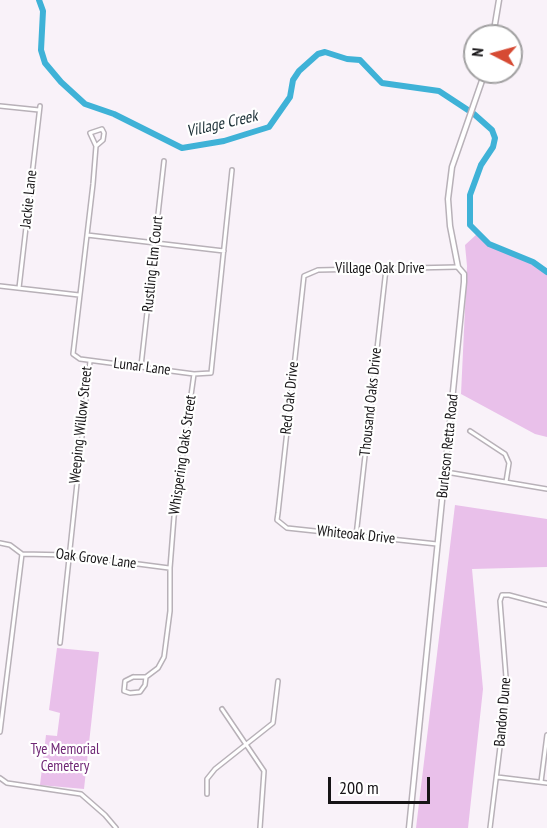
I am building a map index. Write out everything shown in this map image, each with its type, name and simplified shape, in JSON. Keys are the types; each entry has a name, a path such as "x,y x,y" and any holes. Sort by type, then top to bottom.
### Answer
{"street":[{"path":"495,24 498,0"},
{"name":"Burleson Retta Road","path":"409,828 464,282 464,273 458,267 450,226 448,199 452,167 481,84"},
{"name":"Jackie Lane","path":"0,106 40,108 19,288"},
{"name":"Weeping Willow Street","path":"60,643 90,361 77,358 74,354 96,146 90,133 102,129 103,140 96,146"},
{"name":"Rustling Elm Court","path":"141,366 164,161"},
{"name":"Whispering Oaks Street","path":"146,677 146,685 140,692 124,691 124,684 127,680 146,677 158,668 164,657 170,611 170,568 194,374 208,374 212,369 232,170"},
{"path":"87,235 224,251"},
{"name":"Village Oak Drive","path":"304,276 318,270 458,267"},
{"name":"Thousand Oaks Drive","path":"356,536 386,269"},
{"name":"Red Oak Drive","path":"277,520 304,276"},
{"path":"0,286 79,295"},
{"name":"Lunar Lane","path":"90,361 194,374"},
{"path":"470,431 508,459 506,482"},
{"path":"446,472 547,489"},
{"name":"Whiteoak Drive","path":"277,520 287,528 438,544"},
{"path":"0,543 10,545 22,554 0,732"},
{"name":"Oak Grove Lane","path":"22,554 69,555 170,568"},
{"name":"Bandon Dune","path":"490,828 507,676 500,601 502,595 547,605"},
{"path":"207,794 207,779 215,769 273,723 278,681"},
{"path":"222,709 264,771 260,828"},
{"path":"542,782 547,735"},
{"path":"497,777 547,783"},
{"path":"0,778 7,783 81,794 116,828"}],"green space":[{"path":"477,234 489,244 533,262 547,272 547,437 535,434 461,394 467,266 465,245"},
{"path":"455,505 547,519 547,567 472,569 483,689 468,828 416,828"},
{"name":"Tye Memorial Cemetery","path":"57,648 99,652 84,789 40,785 46,735 57,736 60,713 49,710"}],"waterway":[{"name":"Village Creek","path":"39,0 43,11 41,50 45,63 61,82 85,104 114,114 182,148 224,141 269,127 290,97 293,80 299,71 318,54 325,52 347,59 360,60 382,83 439,91 474,114 492,130 495,138 493,147 481,165 470,195 470,225 489,244 533,262 547,272"}]}
